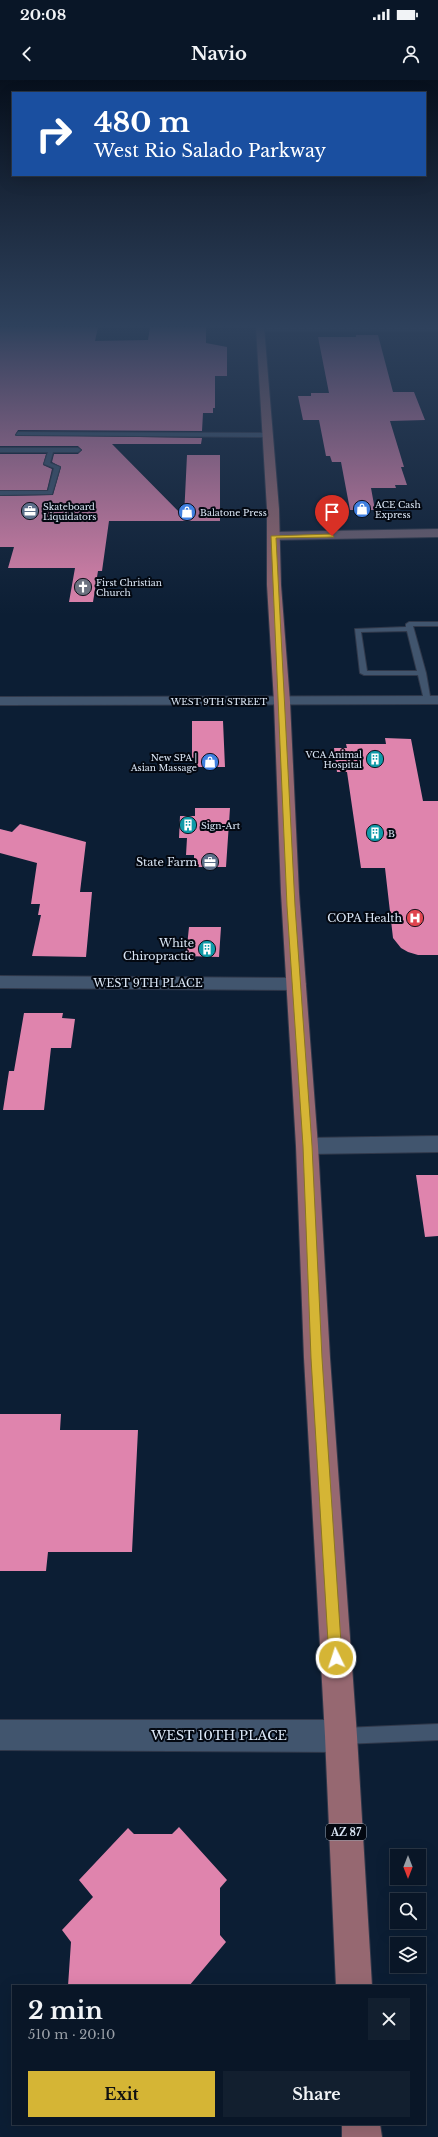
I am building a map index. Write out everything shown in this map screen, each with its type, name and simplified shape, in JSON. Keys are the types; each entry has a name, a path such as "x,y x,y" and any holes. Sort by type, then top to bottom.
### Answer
{"main road":[{"name":"AZ 87","path":"266,423 296,984 307,1146 317,1358 341,1736 354,1985"},
{"path":"273,536 438,533"},
{"path":"361,2125 362,2137"}],"street":[{"name":"WEST 9TH STREET","path":"0,701 282,702 433,700"},
{"name":"WEST 9TH PLACE","path":"0,982 296,984"},
{"path":"307,1146 438,1144"},
{"name":"WEST 10TH PLACE","path":"0,1735 341,1736"}],"lane":[{"path":"18,434 267,435"},
{"path":"0,450 78,450"},
{"path":"0,493 50,493 57,467 47,464 51,450"},
{"path":"433,700 422,673 409,624 438,624"},
{"path":"410,629 358,630 364,674 422,673"},
{"name":"WEST 10TH PLACE","path":"341,1736 438,1732"}],"building":[{"path":"0,423 202,423 202,431 18,430 15,435 202,438 201,444 112,444 184,517 187,455 220,455 220,521 109,521 102,571 98,571 93,602 69,602 75,568 8,568 14,547 0,547 0,496 53,495 61,467 52,462 54,454 78,454 82,450 78,446 0,446"},
{"path":"320,423 391,423 404,467 401,467 407,485 395,485 396,488 371,488 375,510 350,510 341,462 332,462 330,456 326,456"},
{"path":"0,454 46,454 43,465 52,469 47,490 0,490"},
{"path":"192,721 223,721 225,767 196,767 196,758 192,758"},
{"path":"385,738 411,739 423,801 438,801 438,955 418,955 408,952 401,948 393,938 385,868 361,868 347,772 337,772 334,748 347,748 346,744 386,744"},
{"path":"195,808 230,808 226,867 194,867 194,855 186,855 187,838 179,838 180,816 195,816"},
{"path":"20,824 86,842 80,892 92,892 86,957 32,956 41,915 38,915 40,904 31,904 37,863 0,853 0,829 12,832"},
{"name":"White Chiropractic","path":"189,927 221,927 219,957 186,956"},
{"path":"24,1013 63,1013 62,1018 75,1019 71,1048 51,1048 44,1110 3,1110 9,1071 14,1071"},
{"path":"416,1175 438,1175 438,1236 425,1237"},
{"path":"0,1414 61,1414 60,1430 138,1430 132,1552 48,1552 46,1571 0,1571"},
{"path":"179,1827 227,1880 220,1888 220,1935 226,1942 190,1985 68,1985 71,1942 62,1930 93,1897 79,1880 128,1828 134,1834 172,1834"}],"place":[{"name":"ACE Cash Express","path":"362,509"},
{"name":"Skateboard Liquidators","path":"30,511"},
{"name":"Balatone Press","path":"187,512"},
{"name":"First Christian Church","path":"83,587"},
{"name":"VCA Animal Hospital","path":"375,759"},
{"name":"New SPA | Asian Massage","path":"210,762"},
{"name":"Sign-Art","path":"188,825"},
{"name":"B","path":"375,833"},
{"name":"State Farm","path":"210,862"},
{"name":"COPA Health","path":"415,918"},
{"name":"White Chiropractic","path":"207,949"}],"route":[{"path":"332,536 273,536 274,584 287,795 291,906 307,1146 317,1358 336,1658"}]}
